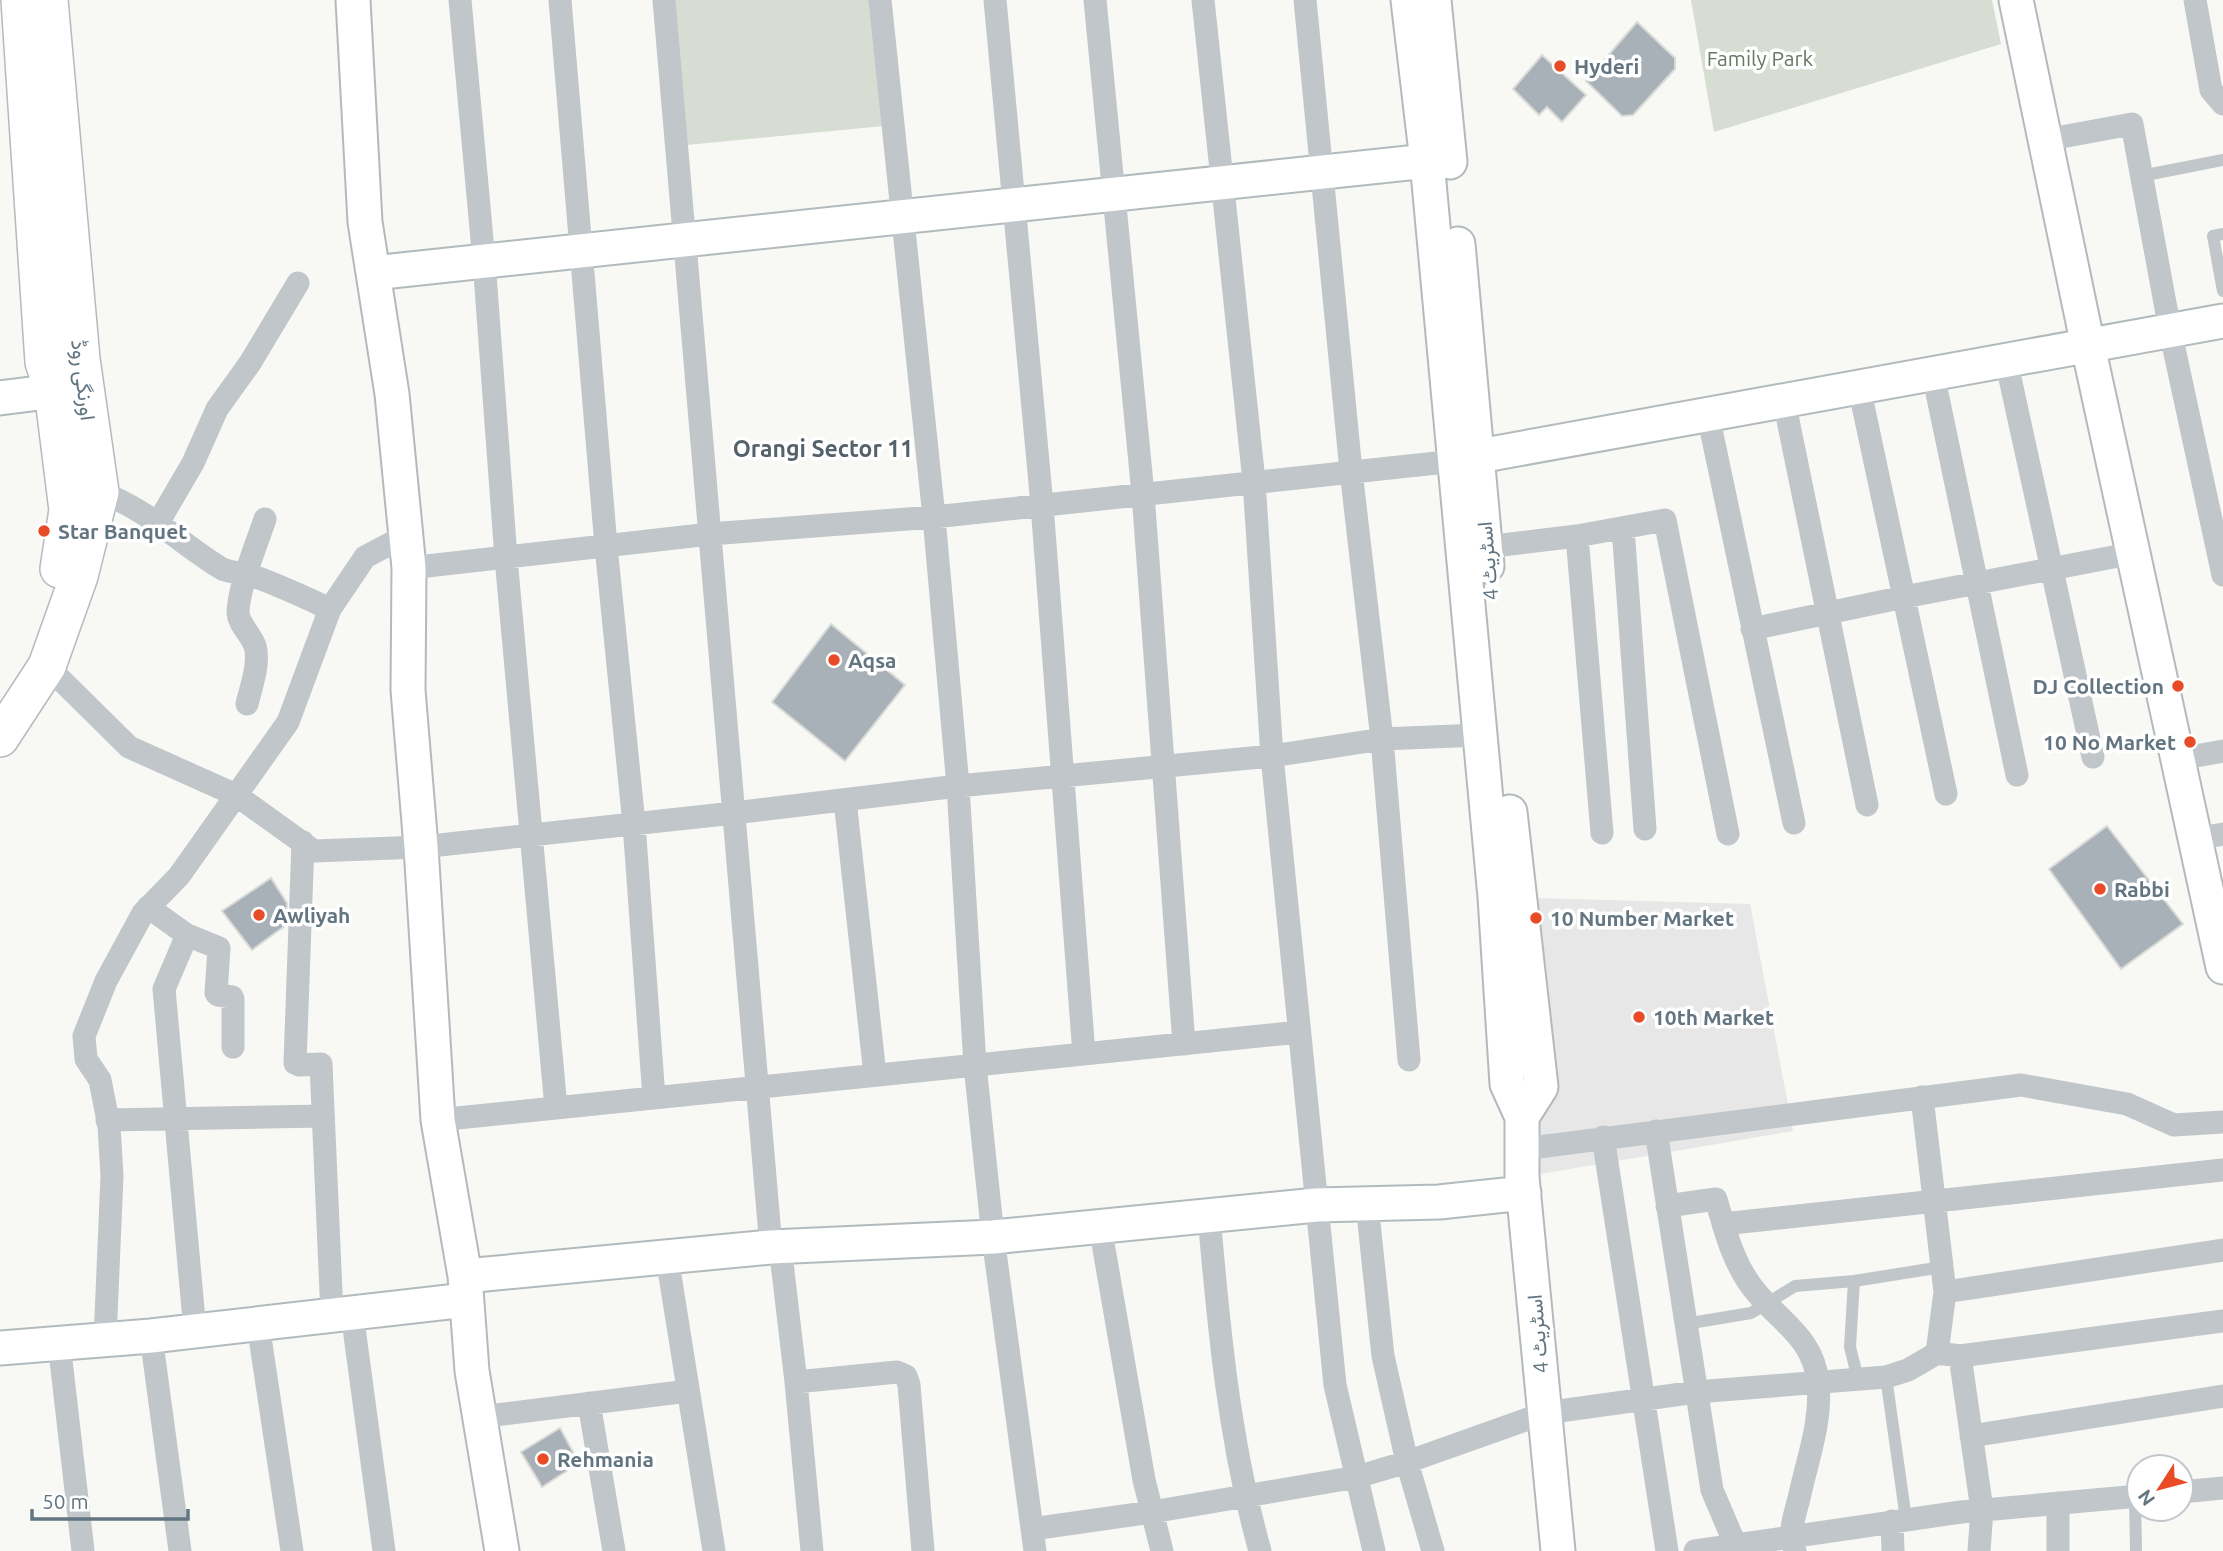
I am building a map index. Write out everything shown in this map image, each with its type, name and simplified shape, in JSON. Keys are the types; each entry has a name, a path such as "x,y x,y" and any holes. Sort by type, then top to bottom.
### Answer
{"main road":[{"name":"اورنگی روڈ","path":"0,738 47,666 79,576 100,492 61,380 20,0"},
{"name":"اورنگی روڈ","path":"50,0 61,380"},
{"path":"0,695 28,652 61,566 68,510 61,380"}],"street":[{"path":"353,0 365,222 392,394 409,569 408,690 438,1120 466,1288 472,1371 502,1551"},
{"path":"460,0 484,261 506,558 556,1108"},
{"path":"560,0 606,546 634,824 654,1098"},
{"path":"664,0 756,1088 796,1382 812,1551"},
{"path":"880,0 934,517 958,786 975,1065 993,1237 1034,1540 1152,1512 1357,1477 1545,1413 1696,1392 1886,1377 1908,1370 1937,1353 1960,1356 2223,1321"},
{"path":"995,0 1042,505 1084,1054"},
{"path":"1095,0 1143,494 1184,1044"},
{"path":"1203,0 1254,481 1272,756 1335,1385 1374,1551"},
{"path":"1305,0 1351,471 1382,739 1409,1060"},
{"name":"اسٹریٹ 4","path":"1408,0 1467,459 1486,547 1500,724 1541,1087 1523,1133"},
{"name":"اسٹریٹ 4","path":"1434,0 1467,459 1480,735 1495,897 1507,1084 1523,1133 1524,1193 1558,1551"},
{"path":"2016,0 2179,759 2209,837 2223,967"},
{"path":"2196,0 2210,59 2211,90 2223,103"},
{"path":"2045,140 2132,124 2170,330 2214,492 2223,575"},
{"path":"373,273 1427,161"},
{"path":"158,523 194,463 217,409 250,363 298,283"},
{"path":"409,569 710,534 934,517 1467,459 2223,321"},
{"path":"2006,360 2093,757"},
{"path":"1933,374 2017,775"},
{"path":"0,398 61,380"},
{"path":"1859,387 1947,794"},
{"path":"1784,401 1867,805"},
{"path":"1709,415 1794,822"},
{"path":"100,492 120,499 222,569 247,574 283,587 330,609"},
{"path":"247,704 256,649 238,613 247,574 265,519"},
{"path":"1486,547 1577,536 1665,520 1728,834"},
{"path":"1623,528 1645,829"},
{"path":"105,1340 112,1176 100,1080 86,1059 84,1036 106,981 143,913 179,876 288,722 330,609 365,557 405,536"},
{"path":"1577,536 1602,833"},
{"path":"1752,629 2134,553"},
{"path":"47,666 128,747 236,795 314,851 421,847 734,814 958,786 1272,756 1382,739 1480,735"},
{"path":"2179,759 2223,751"},
{"path":"845,800 875,1075"},
{"path":"303,842 295,1063 321,1064 323,1116 342,1314 384,1551"},
{"path":"148,907 187,935 219,948 216,993 233,999 233,1047"},
{"path":"187,935 164,989 195,1331"},
{"path":"438,1120 1299,1032"},
{"path":"1523,1133 1604,1137 2021,1085 2127,1104 2174,1125 2223,1122"},
{"path":"1923,1097 1945,1292 1937,1353"},
{"path":"107,1120 323,1116"},
{"path":"1656,1130 1712,1490 1737,1548"},
{"path":"1604,1137 1667,1551"},
{"path":"1723,1224 2223,1170"},
{"path":"0,1348 151,1336 342,1314 466,1288 667,1257 776,1246 993,1237 1316,1205 1439,1202 1524,1193"},
{"path":"1667,1206 1716,1199 1731,1248 1755,1292 1797,1332 1811,1357 1818,1381 1818,1413 1798,1506 1791,1524 1794,1543"},
{"path":"1367,1204 1383,1356 1407,1462 1433,1551"},
{"path":"1209,1216 1223,1368 1244,1496 1260,1551"},
{"path":"1100,1226 1144,1480 1162,1551"},
{"path":"1945,1292 2223,1250"},
{"path":"667,1257 714,1551"},
{"path":"258,1324 292,1551"},
{"path":"151,1336 180,1551"},
{"path":"59,1343 83,1551"},
{"path":"1960,1356 1982,1510 1979,1551"},
{"path":"796,1382 897,1372 906,1376 909,1385 923,1551"},
{"path":"480,1417 688,1391"},
{"path":"1971,1436 2223,1396"},
{"path":"589,1403 614,1551"},
{"path":"2195,1491 2223,1488"},
{"path":"1695,1551 1794,1543 1899,1520 2125,1497"},
{"path":"2057,1551 2058,1503"},
{"path":"1893,1551 1899,1520"}],"lane":[{"path":"2141,176 2223,160"},
{"path":"2223,234 2213,236 2223,292"},
{"path":"1685,1324 1751,1313 1795,1286 1854,1281 1942,1267"},
{"path":"1854,1281 1850,1347 1858,1379"},
{"path":"1886,1377 1899,1520"},
{"path":"2136,1551 2137,1523"}],"shaded area":[{"name":"10th Market","path":"1495,897 1750,904 1793,1131 1522,1177"}],"green space":[{"path":"664,0 880,0 894,125 677,146"},
{"name":"Family Park","path":"1691,0 1992,0 2001,44 1714,132"}],"building":[{"path":"1637,22 1675,58 1675,69 1633,115 1622,116 1586,81"},
{"path":"1542,55 1586,95 1562,122 1547,107 1539,115 1513,89"},
{"path":"831,624 905,685 845,761 772,702"},
{"path":"2107,826 2183,924 2121,969 2049,869"},
{"name":"Awliyah","path":"271,878 287,903 286,925 252,950 222,911"},
{"path":"560,1428 579,1463 542,1487 521,1452"}],"place":[{"name":"Hyderi","path":"1560,66"},
{"name":"Star Banquet","path":"44,531"},
{"name":"Aqsa","path":"834,660"},
{"name":"DJ Collection","path":"2178,686"},
{"name":"10 No Market","path":"2190,742"},
{"name":"Rabbi","path":"2100,889"},
{"name":"Awliyah","path":"259,915"},
{"name":"10 Number Market","path":"1536,918"},
{"name":"10th Market","path":"1639,1017"},
{"name":"Rehmania","path":"543,1459"}],"district":[{"name":"Orangi Sector 11","path":"823,448"}]}
